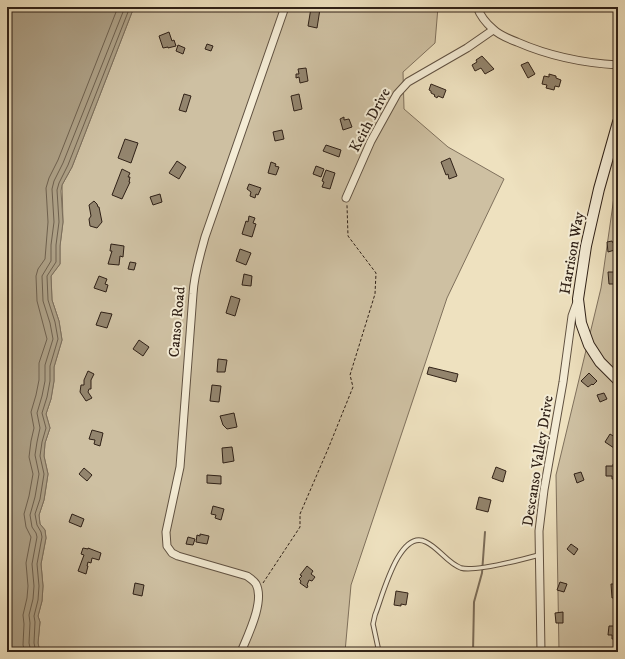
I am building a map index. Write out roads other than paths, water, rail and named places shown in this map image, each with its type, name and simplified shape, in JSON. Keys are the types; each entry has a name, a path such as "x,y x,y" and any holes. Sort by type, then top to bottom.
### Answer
{"street":[{"name":"Canso Road","path":"241,652 259,604 256,582 247,576 172,553 167,546 166,532 180,467 193,288 198,262 285,7"},
{"path":"477,7 485,21 493,30 507,38 561,58 618,65"},
{"name":"Keith Drive","path":"346,198 371,142 397,94 408,82 467,48 493,30"},
{"name":"Harrison Way","path":"618,122 599,189 587,239 578,299 581,323 589,345 600,362 618,380"},
{"name":"Descanso Valley Drive","path":"541,652 539,531 544,490 563,382 572,316 578,299"}],"lane":[{"path":"379,652 374,624 375,615 396,558 404,548 412,542 419,540 426,541 455,565 461,568 507,563 540,555"}],"water":[{"path":"7,7 134,7 72,167 62,185 61,191 63,222 60,246 60,264 51,276 52,300 59,321 62,340 54,367 54,381 51,399 46,414 50,428 45,443 44,456 48,474 44,500 39,515 40,524 45,530 46,538 41,564 43,586 42,601 38,616 40,622 38,643 40,652 7,652"}],"waterway":[{"path":"473,652 474,602 482,573 485,532"}]}
